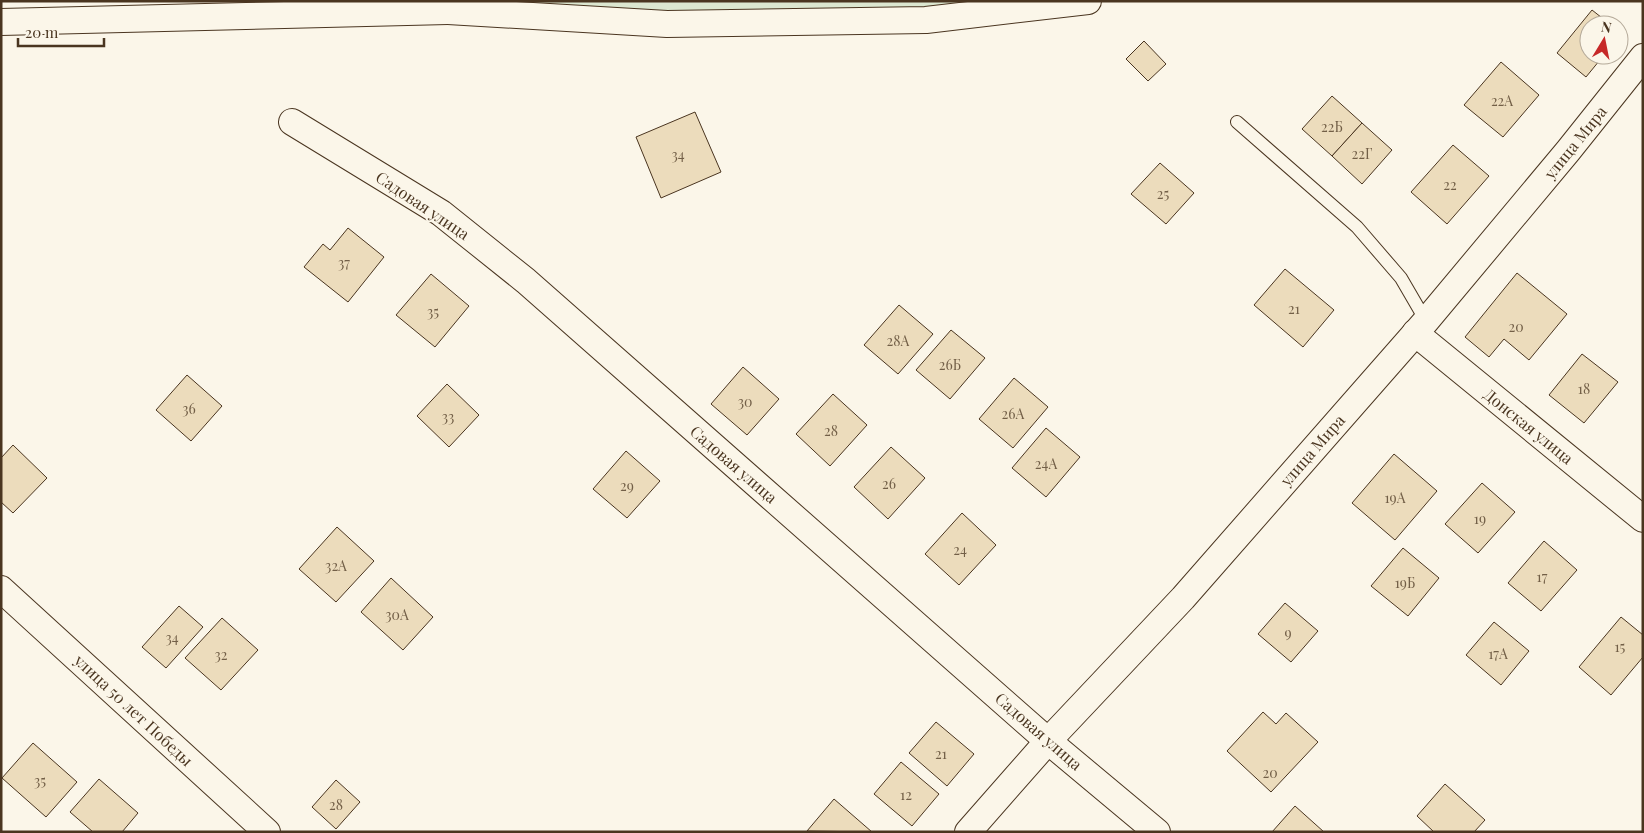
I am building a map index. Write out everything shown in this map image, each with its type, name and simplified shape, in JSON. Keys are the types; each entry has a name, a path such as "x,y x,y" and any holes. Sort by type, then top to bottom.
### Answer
{"street":[{"path":"1,22 441,6 667,24 896,21 926,20 1088,1"},
{"name":"улица Мира","path":"968,832 1048,741 1183,598 1420,327 1568,151 1643,57"},
{"name":"Садовая улица","path":"292,122 441,213 526,280 1048,741 1157,832"},
{"name":"Донская улица","path":"1420,327 1643,519"},
{"name":"улица 50 лет Победы","path":"1,590 267,832"}],"lane":[{"path":"1237,122 1357,227 1401,278 1420,327"}],"green space":[{"path":"435,1 1088,1 667,24"}],"building":[{"path":"1592,10 1598,15 1588,15"},
{"path":"1579,26 1579,65 1596,65 1586,77 1557,53"},
{"path":"1144,41 1166,64 1148,81 1126,59"},
{"path":"1501,62 1539,95 1503,137 1464,105"},
{"path":"1332,96 1362,123 1332,156 1302,129"},
{"path":"695,112 721,172 661,198 636,137"},
{"path":"1362,123 1392,150 1362,184 1332,156"},
{"path":"1453,145 1489,176 1447,224 1411,192"},
{"path":"1160,163 1194,193 1166,224 1131,194"},
{"path":"348,228 384,257 348,302 304,267 323,244 330,250"},
{"path":"1285,269 1334,310 1303,347 1254,305"},
{"path":"1517,273 1567,314 1529,360 1504,339 1489,357 1465,337"},
{"path":"431,274 469,306 435,347 396,315"},
{"path":"899,305 933,334 898,374 864,345"},
{"path":"951,330 985,358 950,399 916,370"},
{"path":"1582,354 1618,382 1584,423 1549,395"},
{"path":"743,367 779,399 747,435 711,404"},
{"path":"187,375 222,406 191,441 156,410"},
{"path":"1014,378 1048,407 1013,448 979,419"},
{"path":"447,384 479,415 449,447 417,416"},
{"path":"833,394 867,425 830,466 796,434"},
{"path":"1046,428 1080,457 1046,497 1012,468"},
{"path":"13,445 47,478 13,513 1,502 1,458"},
{"path":"891,447 925,478 888,519 854,487"},
{"path":"626,451 660,481 627,518 593,489"},
{"path":"1394,454 1437,491 1395,540 1352,503"},
{"path":"1482,483 1515,512 1478,553 1445,524"},
{"path":"962,513 996,545 959,585 925,554"},
{"path":"337,527 374,561 336,602 299,569"},
{"path":"1544,541 1577,570 1541,611 1508,583"},
{"path":"1403,548 1439,578 1408,616 1371,586"},
{"path":"391,578 433,617 403,650 361,612"},
{"path":"1285,603 1318,631 1291,662 1258,634"},
{"path":"179,606 203,627 166,668 142,647"},
{"path":"1621,617 1643,635 1643,657 1611,695 1579,667"},
{"path":"222,618 258,650 221,690 185,658"},
{"path":"1494,622 1529,651 1501,685 1466,655"},
{"path":"1263,712 1276,724 1286,713 1318,742 1271,792 1227,751"},
{"path":"936,722 974,754 947,786 909,753"},
{"path":"33,743 77,782 46,817 2,778"},
{"path":"901,762 939,794 912,826 874,794"},
{"path":"99,779 138,813 122,832 93,832 70,812"},
{"path":"336,780 360,802 336,829 312,807"},
{"path":"1445,784 1485,820 1474,832 1434,832 1417,816"},
{"path":"834,799 872,832 807,831"},
{"path":"1295,806 1324,832 1272,832"}]}
